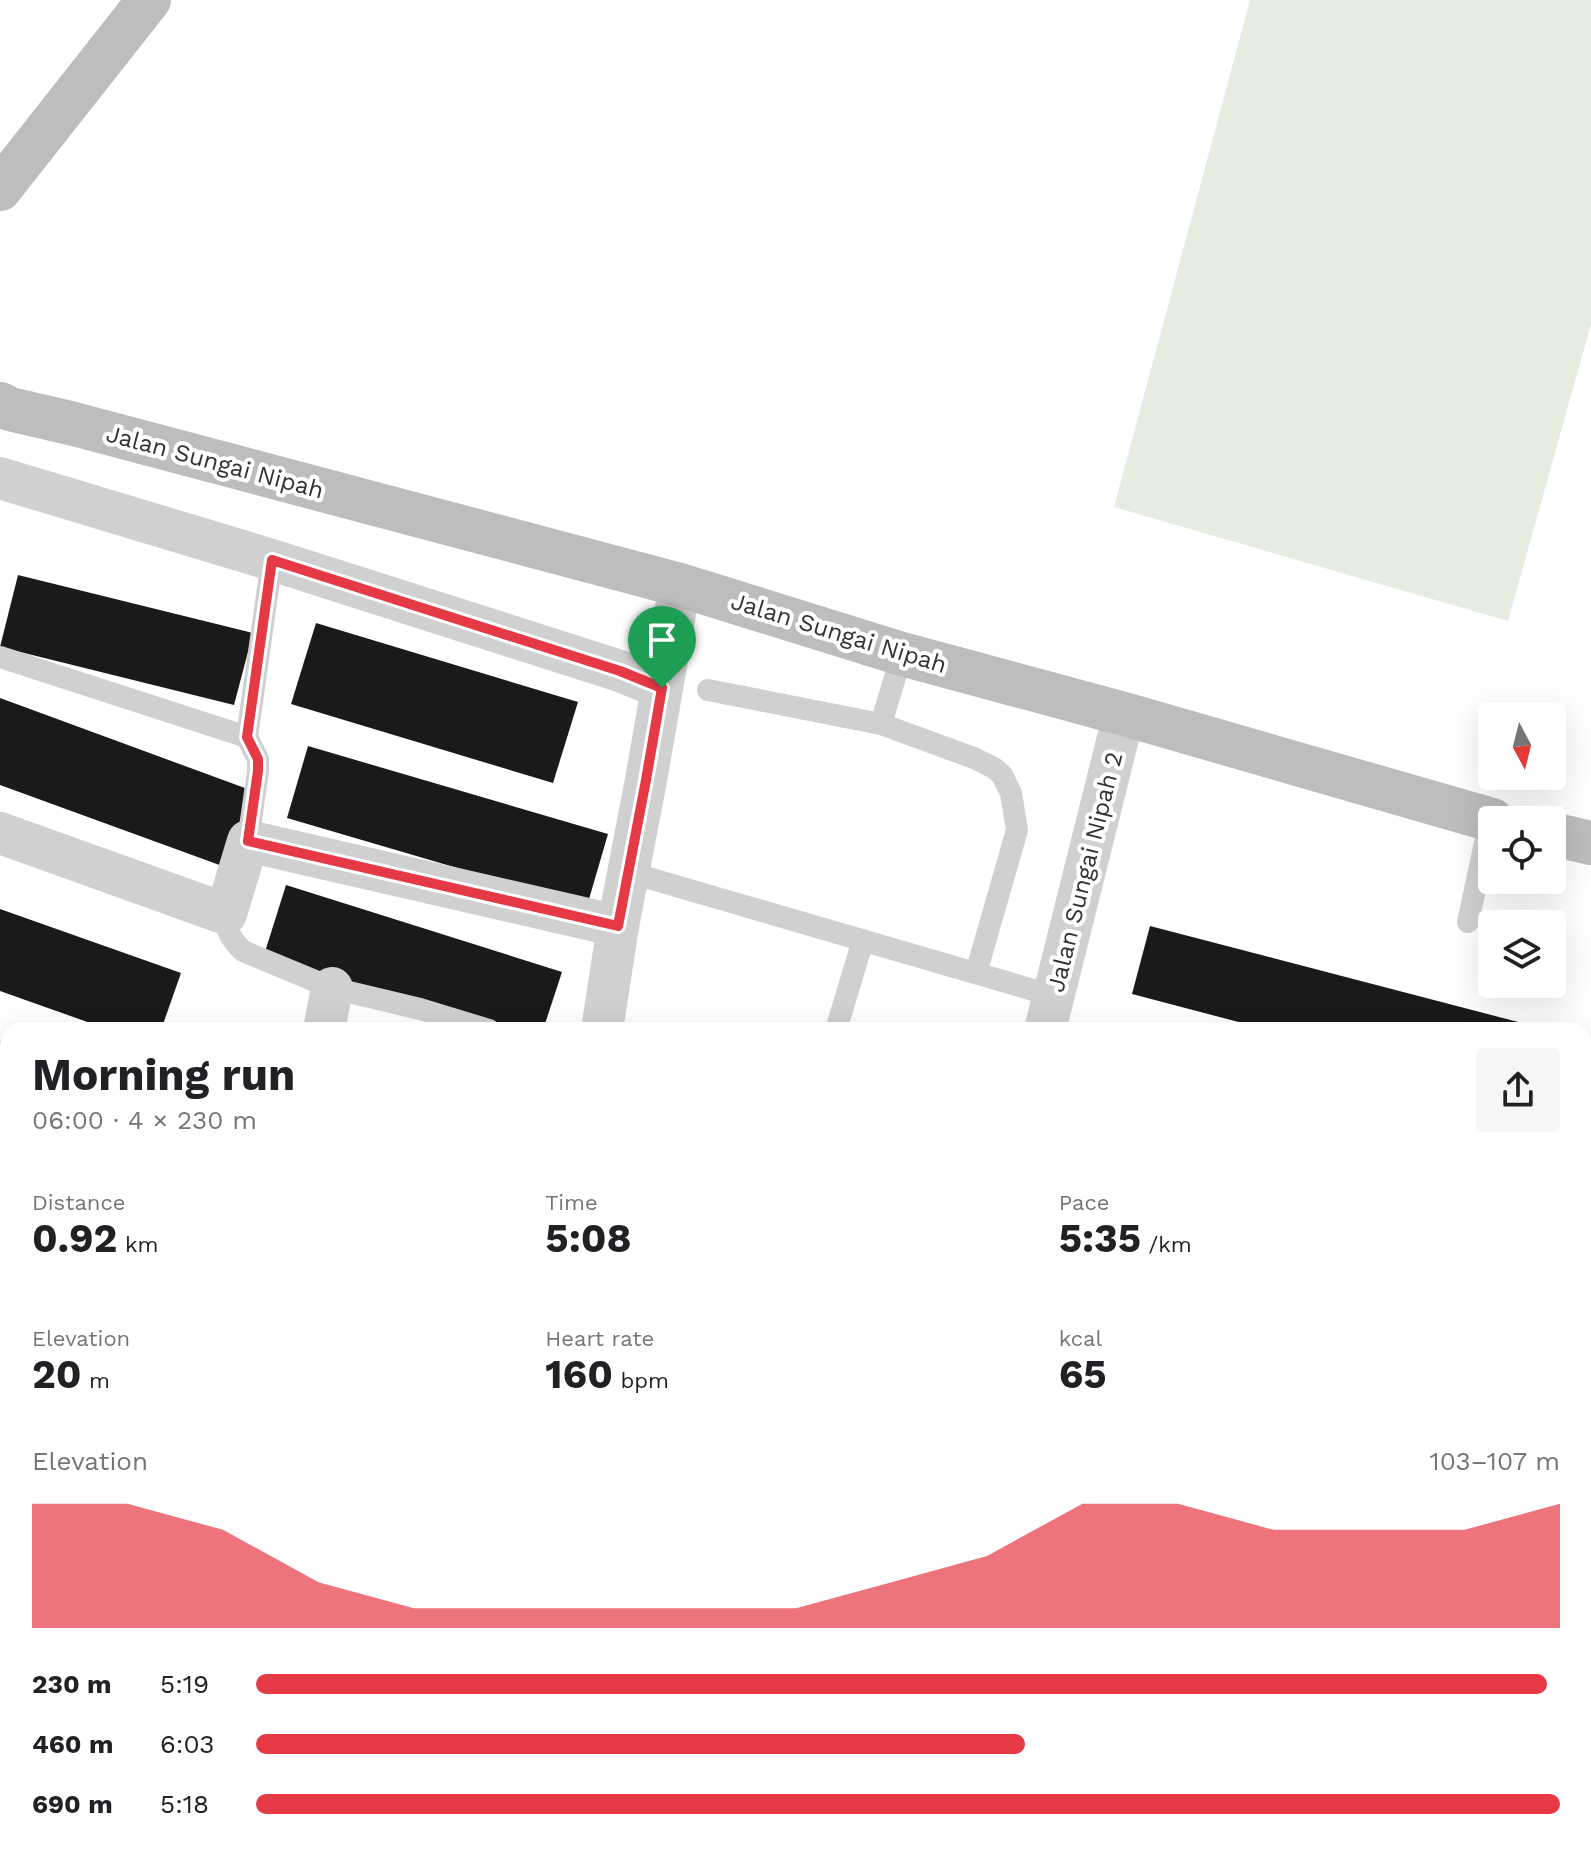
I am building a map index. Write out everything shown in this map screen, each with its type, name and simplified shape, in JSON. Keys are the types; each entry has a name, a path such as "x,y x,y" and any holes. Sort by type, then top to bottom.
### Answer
{"street":[{"path":"0,189 149,0"},
{"name":"Jalan Sungai Nipah","path":"3,407 680,585 902,654 1124,714 1478,816"},
{"path":"0,478 272,560 620,671 662,688"},
{"path":"603,1022 680,585"},
{"name":"Jalan Sungai Nipah 2","path":"1050,1013 1124,714"},
{"path":"0,833 226,914 248,841 618,926"},
{"path":"1566,837 1591,843"},
{"path":"326,1022 332,988"}],"lane":[{"path":"248,841 258,759 247,737 272,560"},
{"path":"881,724 902,654"},
{"path":"0,657 247,737"},
{"path":"708,690 881,724 974,758 1002,775 1011,793 1017,830 976,973"},
{"path":"628,872 976,973 1050,1013"},
{"path":"1468,922 1478,878"},
{"path":"226,914 228,931 243,951 332,988 463,1022"},
{"path":"838,1022 863,940"}],"shaded area":[{"path":"1250,0 1591,0 1591,324 1508,621 1114,507"}],"building":[{"path":"18,575 253,633 234,705 0,647"},
{"path":"316,623 578,702 553,783 291,704"},
{"path":"0,698 253,791 225,867 0,785"},
{"path":"308,746 608,834 587,906 287,818"},
{"path":"286,885 562,972 546,1022 478,1022 264,955"},
{"path":"0,909 181,973 164,1022 87,1022 0,991"},
{"path":"1150,926 1518,1022 1239,1022 1132,994"}],"route":[{"path":"272,560 620,671 662,688 618,926 248,841 258,759 247,737 272,560"}]}
